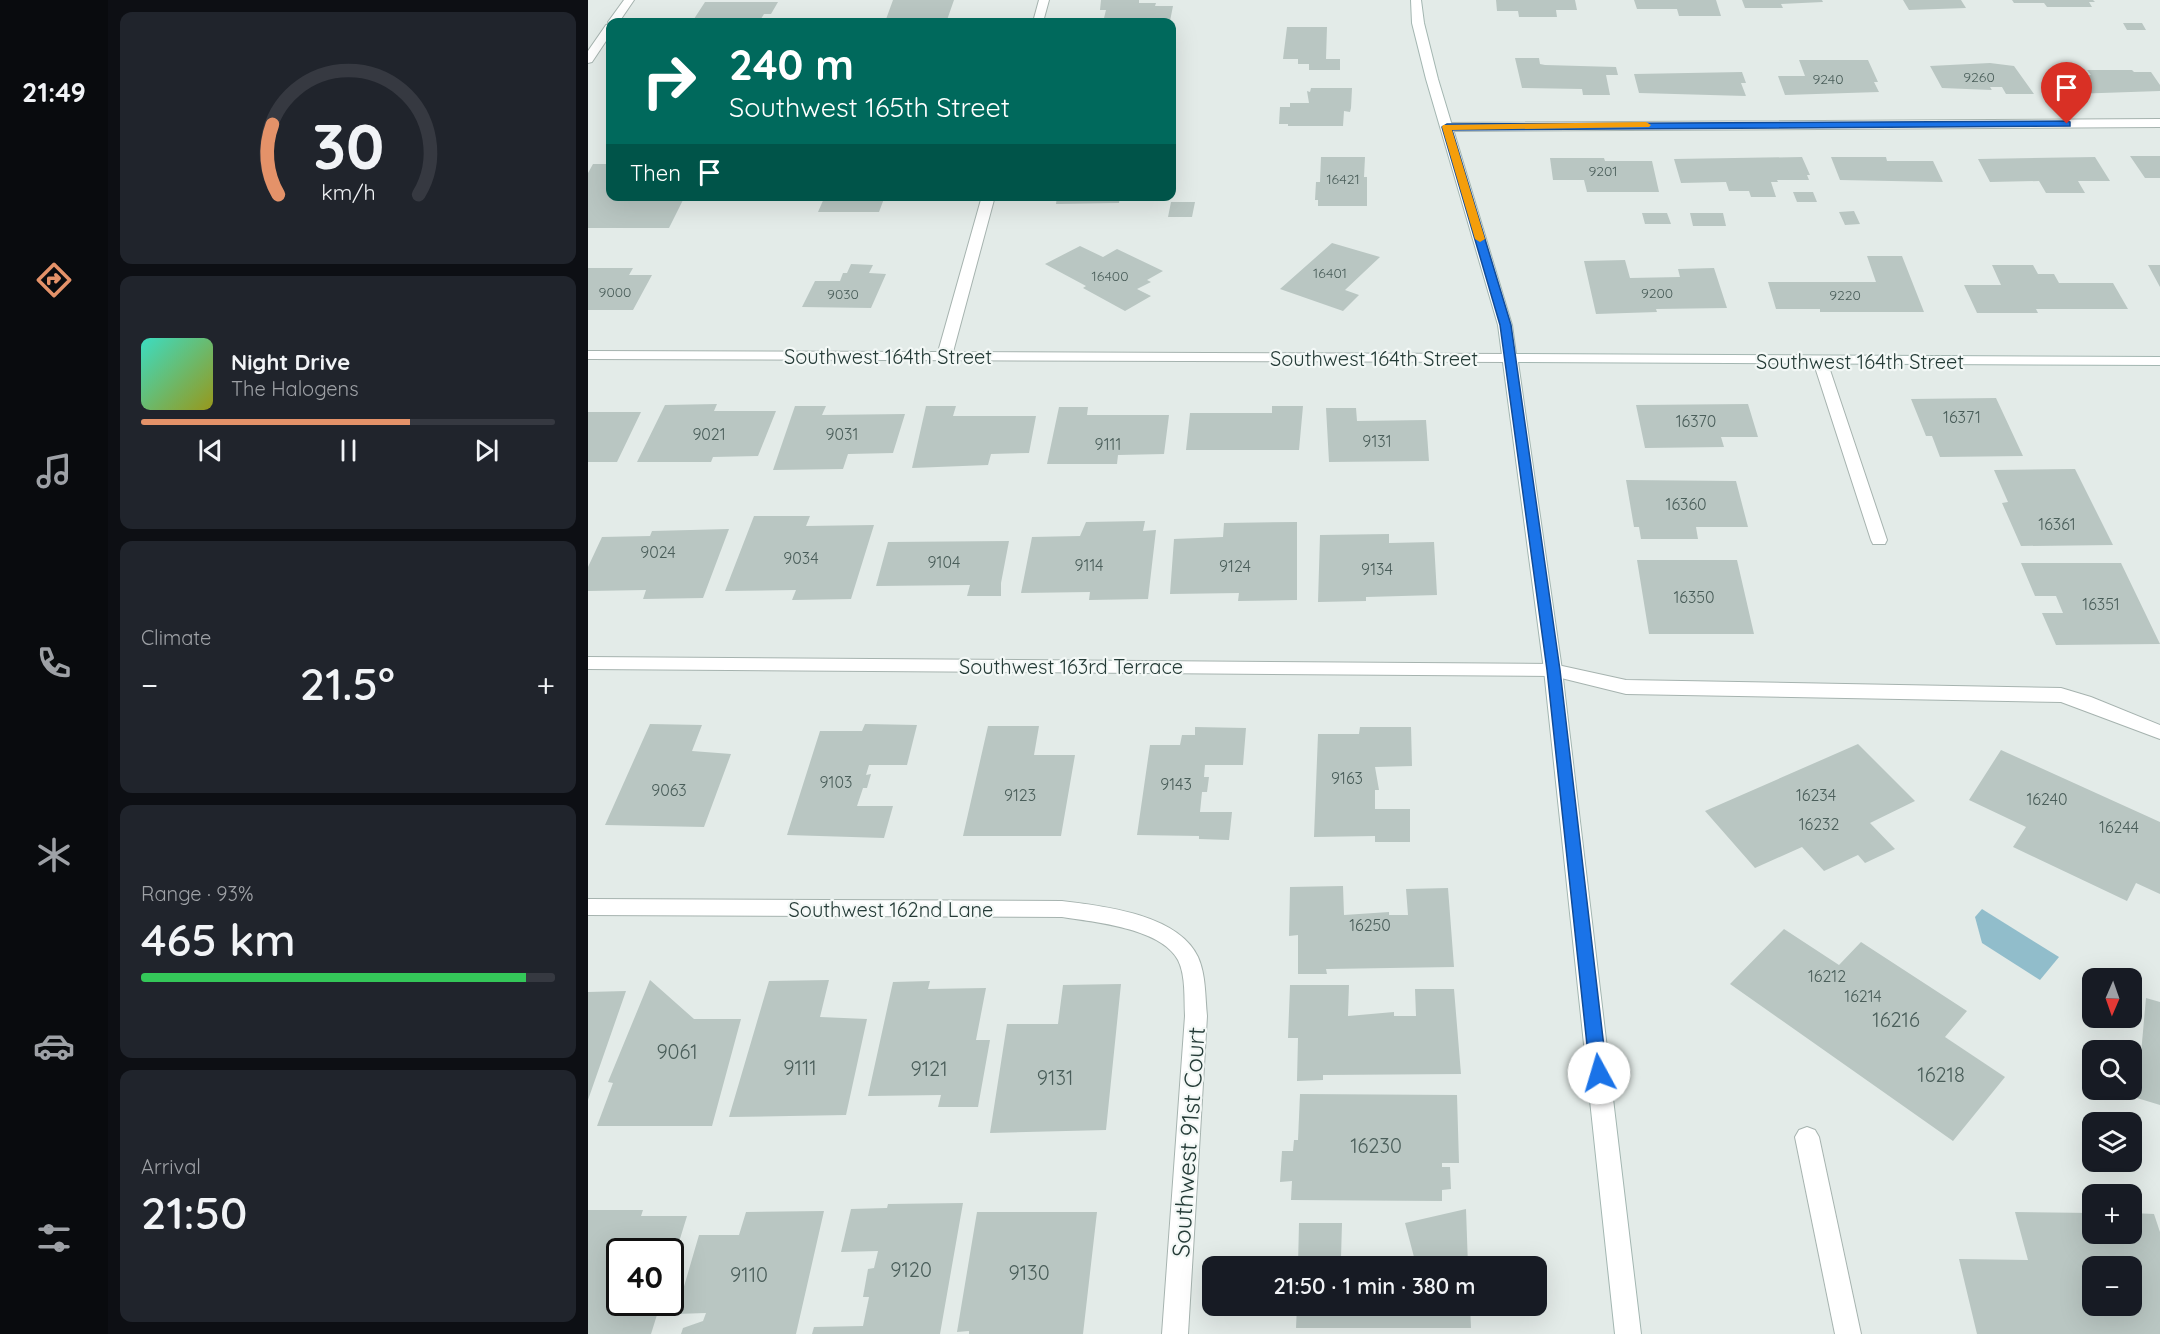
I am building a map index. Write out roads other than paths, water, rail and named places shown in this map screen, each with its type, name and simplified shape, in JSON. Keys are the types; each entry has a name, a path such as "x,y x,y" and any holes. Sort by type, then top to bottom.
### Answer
{"street":[{"path":"617,18 629,0"},
{"path":"1039,18 1044,0"},
{"path":"1416,0 1425,55 1505,325 1553,670 1628,1334"},
{"path":"588,60 606,33"},
{"path":"1447,127 2160,123"},
{"path":"944,356 988,201"},
{"name":"Southwest 164th Street","path":"588,355 2160,361"},
{"path":"1820,361 1879,540"},
{"name":"Southwest 163rd Terrace","path":"588,663 1553,670 1626,687 2061,695 2085,702 2160,732"},
{"name":"Southwest 162nd Lane","path":"588,908 1062,909 1095,913 1128,921 1166,937 1184,952"},
{"name":"Southwest 91st Court","path":"1174,1334 1196,1016 1193,977 1184,952"},
{"path":"1807,1137 1848,1334"}],"water":[{"path":"1982,909 2059,957 2040,980 1982,943 1975,917"}]}
